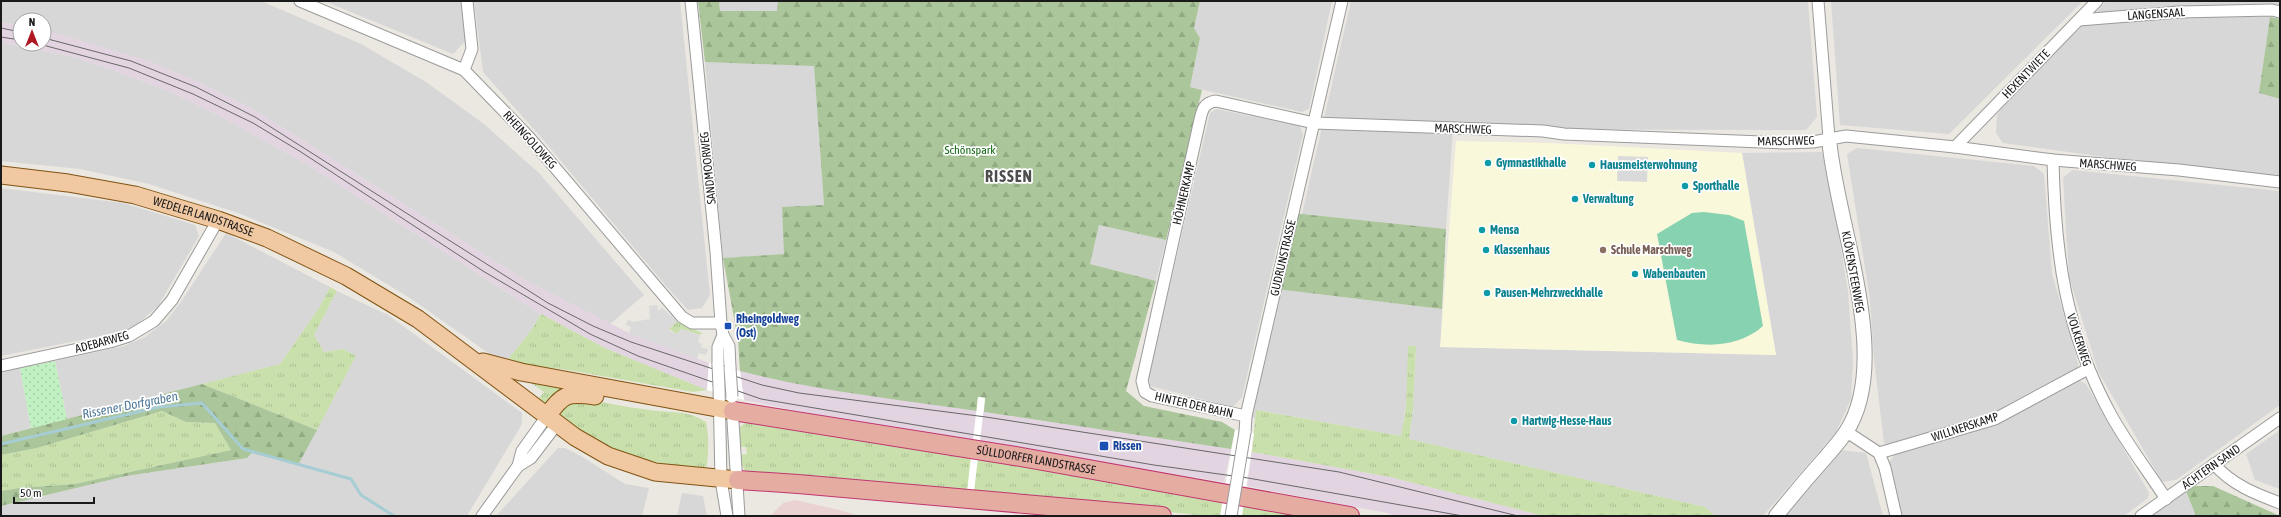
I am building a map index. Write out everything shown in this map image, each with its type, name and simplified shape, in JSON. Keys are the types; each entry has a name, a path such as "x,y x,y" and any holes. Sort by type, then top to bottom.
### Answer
{"highway":[{"name":"SÜLLDORFER LANDSTRASSE","path":"726,402 1350,516"},
{"path":"730,480 798,484 1162,516"}],"main road":[{"name":"WEDELER LANDSTRASSE","path":"1,175 68,183 135,195 218,220 267,238 307,256 391,302 474,359 552,420 592,448 636,467 672,475 730,480"},
{"path":"474,359 521,372 692,404"},
{"path":"552,420 561,398 575,394 652,406 726,402"}],"street":[{"name":"RHEINGOLDWEG","path":"300,1 464,70 529,137 682,317 692,323 721,323"},
{"path":"464,70 472,49 467,1"},
{"name":"SANDMOORWEG","path":"690,1 716,252 721,323 723,335 729,346 730,368 726,402"},
{"name":"GUDRUNSTRASSE","path":"1231,516 1245,432 1246,416 1342,1"},
{"name":"KLÖVENSTEENWEG","path":"1776,516 1847,432 1859,401 1866,358 1858,289 1832,164 1818,1"},
{"name":"HEXENTWIETE","path":"1955,147 2097,1"},
{"name":"LANGENSAAL","path":"2079,20 2179,12 2272,10 2280,12"},
{"name":"HÖHNERKAMP","path":"1144,390 1142,376 1203,107 1209,102 1216,101 1314,123"},
{"name":"MARSCHWEG","path":"1314,123 1785,143 1813,142 1846,136 1955,147 2053,160 2179,170 2280,182"},
{"name":"VOLKERWEG","path":"2053,160 2054,220 2062,278 2073,324 2088,369 2112,416 2166,498"},
{"name":"ADEBARWEG","path":"1,366 110,342 144,329 164,311 172,300 218,220"},
{"name":"SANDMOORWEG","path":"723,335 718,347 718,365 726,402"},
{"name":"WILLNERSKAMP","path":"1879,453 1995,419 2088,369"},
{"name":"HINTER DER BAHN","path":"1144,390 1157,397 1246,416"},
{"path":"726,402 730,480 727,516"},
{"path":"726,402 730,480 740,516"},
{"name":"ACHTERN SAND","path":"2141,516 2280,418"},
{"path":"482,516 518,466 531,458 552,420"},
{"path":"1847,432 1879,453 1885,468 1896,516"},
{"path":"2214,464 2223,475 2241,486 2280,503"}],"shaded area":[{"path":"1,1 261,1 361,44 426,82 484,124 539,173 644,295 610,324 523,279 253,109 200,83 148,61 52,32 52,12 12,12 12,24 1,22"},
{"path":"324,1 462,1 466,40 453,54"},
{"path":"474,1 680,1 710,295 702,308 688,310 539,135 483,72"},
{"path":"719,1 778,1 778,11 720,11"},
{"path":"1200,1 1332,1 1309,109 1302,112 1190,87 1200,38 1194,28"},
{"path":"1351,1 1808,1 1817,117 1806,130 1453,129 1446,229 1302,214"},
{"path":"1831,1 2083,1 1949,134 1840,125"},
{"path":"2106,1 2280,1 2280,8 2166,6 2096,13"},
{"path":"2184,16 2270,17 2259,93 2280,99 2280,181 2003,143 1996,133 1997,115 2003,106 2082,26 2134,19"},
{"path":"1,22 12,24 12,44 1,42"},
{"path":"52,32 148,61 200,83 253,109 523,279 629,333 709,363 707,390 605,348 541,314 308,165 224,118 171,92 74,57 50,52 52,52"},
{"path":"1,42 12,44 12,52 50,52 74,57 171,92 224,118 308,165 541,314 530,332 504,364 410,298 334,252 238,213 149,184 80,169 1,161"},
{"path":"705,62 814,65 824,205 784,254 723,258"},
{"path":"1216,109 1300,126 1303,134 1242,397 1233,407 1150,386 1149,375 1210,113"},
{"name":"Schule Marschweg","path":"1456,141 1548,143 1742,153 1776,355 1440,347"},
{"path":"1857,148 2034,166 2044,174 2052,274 2078,363 2078,371 1992,415 1888,444 1884,443 1874,359 1870,299 1847,154"},
{"path":"1822,152 1833,202 1848,291 1853,361 1851,399 1836,432 1763,516 1715,516 1705,507 1409,439 1413,409 1416,347 1401,436 1257,410 1255,418 1246,416 1276,289 1442,309 1441,347 1776,355 1742,153"},
{"path":"1618,156 1648,157 1647,182 1617,181"},
{"path":"2072,170 2280,191 2280,405 2176,480 2162,482 2098,371 2069,277 2063,178"},
{"path":"1,188 123,203 195,225 199,236 158,306 139,323 121,332 1,356"},
{"path":"1099,225 1166,240 1156,281 1090,264"},
{"path":"226,233 330,287 319,308 280,364 67,419 55,361 124,346 145,337 166,321 181,302"},
{"path":"337,291 388,315 522,413 522,424 467,516 1,516 1,506 126,476 247,458 252,453 298,465 356,356 343,349 324,352 314,335"},
{"path":"657,305 658,311 662,308 677,321 669,329 670,331 677,334 681,329 700,335 698,342 702,344 701,347 708,349 706,355 699,353 697,359 629,333 631,327 626,325 628,320 633,322 650,319 649,306"},
{"path":"20,368 31,428 1,436 1,373"},
{"path":"740,371 777,380 823,388 1231,449 1224,482 823,416 744,400"},
{"path":"2080,381 2086,384 2149,493 2148,498 2124,516 1902,516 1889,463 1894,455 1997,425"},
{"path":"2280,430 2280,489 2255,480 2246,454"},
{"path":"558,448 565,448 581,456 625,484 649,488 642,516 496,516"},
{"path":"1841,450 1866,453 1883,516 1785,516"},
{"path":"1252,452 1390,477 1544,516 1395,516 1387,513 1247,486"},
{"path":"2184,486 2196,516 2152,516"},
{"path":"682,493 703,496 707,516 677,516"},
{"path":"795,500 860,516 770,516 783,503"}],"green space":[{"name":"Schönspark","path":"698,1 719,1 720,11 777,11 778,1 1200,1 1194,28 1200,38 1190,87 1202,90 1166,240 1099,225 1090,264 1156,281 1126,391 1144,406 1222,422 1235,430 1231,449 984,412 985,398 978,397 977,411 798,384 740,371 738,340 723,258 784,254 782,207 824,205 814,66 705,62"},
{"path":"2270,17 2280,19 2280,99 2259,93"},
{"path":"1704,212 1729,215 1744,221 1763,326 1744,338 1722,344 1711,345 1688,343 1677,340 1657,234 1692,213"},
{"path":"1293,213 1446,229 1442,309 1276,289"},
{"path":"330,287 337,291 314,335 324,352 343,349 356,356 317,430 202,384 280,364 319,308"},
{"path":"541,314 605,348 707,390 693,392 562,369 504,364 530,332"},
{"path":"677,321 702,333 700,335 681,329 677,334 669,329"},
{"path":"1408,346 1416,346 1413,409 1409,439 1705,507 1715,516 1544,516 1390,477 1252,452 1256,410 1401,436 1406,408"},
{"path":"55,361 67,419 31,428 20,368"},
{"path":"531,381 568,389 549,406 539,398 544,392 531,383"},
{"path":"202,384 317,430 298,465 252,453 247,458 126,476 1,506 1,491 19,488 75,484 231,450 215,423 186,422 162,411 37,448 1,455 1,436"},
{"path":"575,396 631,407 693,415 699,418 706,422 707,428 708,452 706,469 664,464 646,460 612,449 596,441 561,418 560,408"},
{"path":"162,411 186,422 215,423 231,450 75,484 19,488 1,491 1,455 37,448"},
{"path":"747,421 1104,477 1311,516 1205,516 1098,504 747,473 742,466 741,455 747,454 746,447 741,447 739,428"},
{"path":"2184,486 2213,486 2280,516 2196,516"}],"pier":[{"path":"709,363 740,371 744,400 707,390"},
{"path":"978,397 985,398 972,509 965,508"},
{"path":"1235,430 1254,433 1242,516 1220,516"}],"waterway":[{"name":"Rissener Dorfgraben","path":"1,444 159,407 202,403 243,449 351,479 361,495 394,516"}],"tram line":[{"path":"1,28 12,30"},
{"path":"1,37 12,39"},
{"path":"52,40 131,61 196,87 255,117 548,303 593,326 631,342 762,385 799,393 986,417 1339,472 1518,516"},
{"path":"52,47 129,68 193,94 253,123 301,152 483,271 590,334 638,356 761,399 1154,465 1248,478 1463,516"}],"place":[{"name":"Gymnastikhalle","path":"1488,163"},
{"name":"Hausmeisterwohnung","path":"1592,165"},
{"name":"Sporthalle","path":"1685,186"},
{"name":"Verwaltung","path":"1575,199"},
{"name":"Mensa","path":"1482,230"},
{"name":"Klassenhaus","path":"1486,250"},
{"name":"Schule Marschweg","path":"1603,250"},
{"name":"Wabenbauten","path":"1635,274"},
{"name":"Pausen-Mehrzweckhalle","path":"1487,293"},
{"name":"Rheingoldweg (Ost)","path":"728,326"},
{"name":"Hartwig-Hesse-Haus","path":"1514,421"},
{"name":"Rissen","path":"1104,446"}],"district":[{"name":"RISSEN","path":"1009,176"}]}
